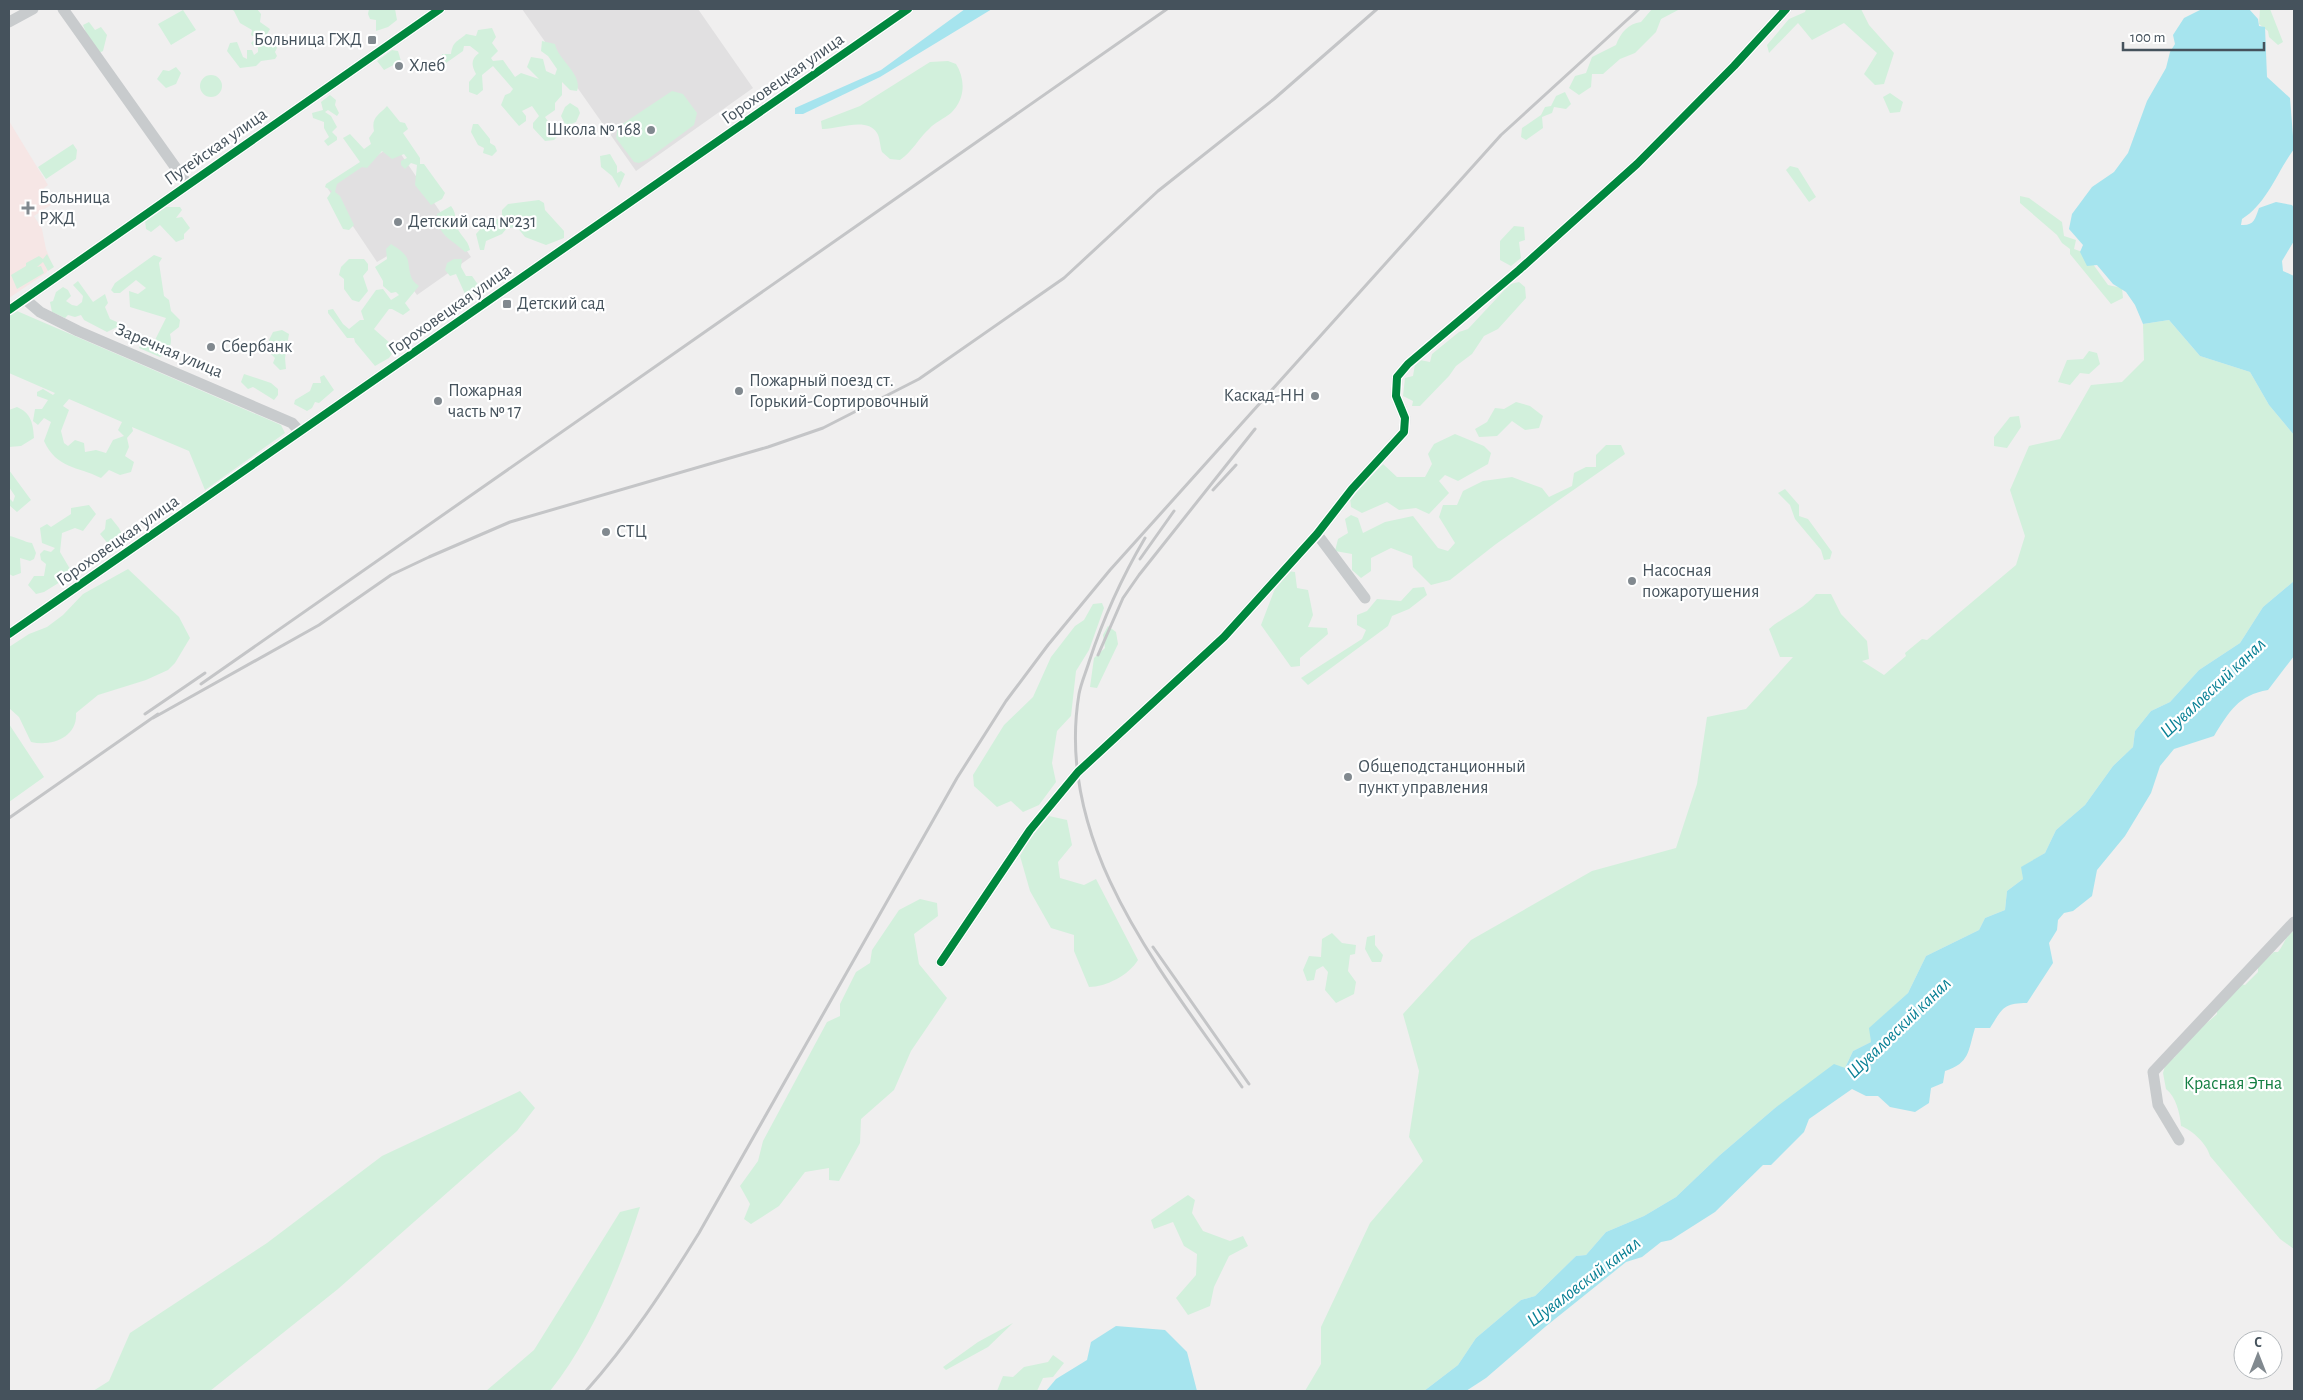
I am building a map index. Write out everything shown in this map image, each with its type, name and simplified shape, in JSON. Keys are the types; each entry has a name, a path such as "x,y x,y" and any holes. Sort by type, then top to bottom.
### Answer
{"street":[{"path":"9,22 33,9"},
{"path":"63,9 188,185"},
{"name":"Путейская улица","path":"9,310 440,9"},
{"name":"Гороховецкая улица","path":"9,634 908,9"},
{"path":"941,962 1030,830 1078,772 1224,637 1317,534 1352,489 1404,432 1405,418 1396,396 1397,377 1408,364 1519,270 1637,164 1734,66 1786,9"},
{"name":"Заречная улица","path":"25,299 40,312 78,331 292,423 300,432"},
{"path":"1317,534 1365,598"},
{"path":"2179,1140 2158,1105 2153,1072 2294,922"}],"shaded area":[{"name":"Школа № 168","path":"522,9 698,9 753,88 636,171"},
{"name":"Больница РЖД","path":"9,121 48,185 44,188 54,203 34,216 42,229 46,249 52,264 46,273 9,298"},
{"name":"Детский сад №231","path":"394,144 471,257 417,295 389,255 377,262 328,189"}],"green space":[{"path":"231,9 257,9 261,14 260,22 270,29 267,34 273,38 277,48 275,59 261,61 256,66 240,68 227,51 230,43 237,42 243,57 247,59 247,50 252,50 254,55 258,52 258,48 251,43 256,38 251,35 252,30 240,23"},
{"path":"369,9 395,9 397,20 388,27 376,31 376,20 370,19"},
{"path":"1652,9 1680,9 1661,19 1656,32 1635,53 1620,59 1603,74 1592,74 1591,87 1579,95 1569,88 1575,76 1586,73 1592,57 1616,45 1625,29 1641,22"},
{"path":"1806,9 1861,9 1869,25 1894,53 1884,84 1875,85 1864,74 1877,53 1844,23 1812,40 1798,23 1769,53 1767,45 1789,19 1805,12"},
{"path":"2260,9 2270,9 2283,42 2278,45 2269,37 2268,31 2259,24"},
{"path":"183,10 196,30 171,45 158,24"},
{"path":"89,22 95,30 101,27 107,35 103,51 95,55 83,25"},
{"path":"492,28 496,37 492,43 498,51 491,58 493,61 503,60 515,77 521,73 539,79 527,67 531,57 543,59 546,71 555,75 557,69 548,56 541,51 542,41 555,44 577,79 577,91 570,90 562,82 562,95 555,103 555,110 545,117 558,136 554,140 545,141 533,128 533,123 539,116 532,106 522,111 526,116 526,121 519,126 501,105 505,95 513,89 493,66 482,75 483,90 477,95 469,92 469,82 476,74 473,68 473,60 479,53 470,46 464,46 463,51 446,63 442,62 442,54 451,54 455,44 466,34 476,36 478,30"},
{"path":"392,50 398,51 401,61 384,70 377,61"},
{"path":"948,61 956,64 963,83 959,102 951,113 931,127 900,160 890,159 882,152 877,133 866,125 822,129 821,121 860,106 930,62"},
{"path":"176,67 181,73 176,84 166,88 157,79 163,70 169,71"},
{"path":"211,75 219,78 222,86 219,94 211,97 203,94 200,86 203,78"},
{"path":"672,91 683,94 697,113 694,125 648,159 639,163 634,162 616,138 618,127"},
{"path":"1565,92 1571,104 1566,109 1554,107 1552,113 1542,117 1543,128 1526,140 1521,137 1522,128 1541,115 1545,107 1551,106 1556,96"},
{"path":"1890,93 1903,102 1900,112 1890,113 1883,97"},
{"path":"330,95 336,100 335,105 339,113 337,116 328,110 325,112 331,116 337,127 332,132 337,137 337,140 328,146 324,141 329,137 324,128 324,122 313,118 312,113 323,110 321,102"},
{"path":"570,103 578,108 580,113 576,122 566,126 561,116 565,107"},
{"path":"387,106 400,122 405,123 408,129 403,133 420,158 420,164 424,164 445,193 442,199 431,205 415,185 417,165 411,163 405,169 401,165 401,161 407,158 404,154 392,159 382,151 367,168 362,167 337,184 335,192 340,196 354,225 349,230 343,229 327,198 332,191 325,187 326,184 360,162 343,138 350,134 364,149 371,144 369,138 374,131 375,119"},
{"path":"473,124 478,124 490,139 490,143 495,146 497,151 492,156 483,153 484,148 478,145 471,132"},
{"path":"73,144 77,150 76,159 46,179 38,167"},
{"path":"610,154 617,166 617,173 621,171 625,174 619,188 612,176 601,167 600,156"},
{"path":"1790,166 1798,168 1816,197 1809,202 1786,170"},
{"path":"2020,196 2029,198 2062,222 2064,236 2076,240 2074,249 2085,253 2108,285 2122,288 2123,298 2111,304 2070,254 2070,249 2062,243 2057,235 2020,203"},
{"path":"539,200 544,203 545,210 564,231 564,238 546,245 525,237 517,227 507,228 502,234 486,241 484,250 480,250 476,234 485,224 502,217 502,210 508,204"},
{"path":"451,206 457,228 469,246 470,250 465,252 445,236 438,221 437,214"},
{"path":"162,207 180,207 182,210 176,218 182,217 190,228 184,234 184,239 176,242 160,225 151,232 146,229 145,220"},
{"path":"1514,226 1524,227 1525,240 1519,242 1521,258 1511,266 1500,260 1500,241"},
{"path":"391,244 406,256 412,278 419,286 405,303 410,310 403,315 389,309 374,329 391,344 394,351 389,358 375,366 355,342 354,338 347,338 328,313 328,310 333,309 343,324 349,329 360,320 364,320 361,311 376,290 383,289 391,300 399,295 396,292 391,293 383,286 383,281 375,267 387,259 386,249"},
{"path":"47,254 54,267 48,271 43,262 37,267 41,266 44,273 17,289 11,275 26,266 26,263 39,256 43,259"},
{"path":"154,255 162,258 159,263 164,296 169,300 171,311 180,320 179,327 170,334 170,347 160,357 139,348 145,336 155,340 166,318 130,307 129,291 138,294 146,288 136,280 120,293 114,293 111,290 115,283"},
{"path":"349,259 364,259 368,264 368,270 363,276 368,291 359,302 352,300 344,289 344,279 339,275 341,267"},
{"path":"454,259 462,259 461,267 466,276 472,276 483,292 478,296 471,293 465,294 456,274 450,276 445,270 447,263"},
{"path":"78,281 93,302 105,294 108,303 105,307 110,319 117,322 117,327 107,332 84,320 81,315 75,317 68,315 65,318 52,312 50,302 53,301 56,292 63,287 68,290 71,296 66,301 77,306 82,302 83,296 73,285"},
{"path":"1519,282 1525,287 1526,298 1498,329 1484,336 1472,354 1456,366 1420,406 1412,406 1413,401 1403,396 1405,378 1413,376 1415,364 1420,360 1430,362 1432,354 1459,332 1468,329 1510,284"},
{"path":"17,311 281,425 285,433 205,490 189,451 132,427 133,431 127,438 129,447 125,456 134,462 131,472 120,475 109,470 101,478 68,466 55,457 44,441 51,422 44,418 38,425 33,421 35,409 42,409 48,400 37,396 37,392 43,389 53,395 55,393 9,373 9,316","holes":["69,399 122,422 118,430 124,436 113,440 106,453 96,450 85,452 84,443 75,440 68,446 64,443 61,431 69,410 63,406"]},
{"path":"2169,320 2200,356 2250,372 2269,405 2294,435 2294,581 2263,607 2240,643 2199,670 2170,702 2151,711 2135,731 2133,747 2113,766 2085,805 2056,830 2045,853 2022,867 2023,879 2007,891 2005,910 1985,918 1979,930 1926,956 1908,993 1870,1028 1871,1042 1853,1051 1845,1068 1775,1108 1720,1155 1676,1197 1644,1216 1606,1232 1586,1255 1576,1256 1535,1296 1521,1300 1476,1338 1458,1365 1424,1391 1305,1391 1321,1364 1321,1327 1370,1223 1423,1161 1409,1137 1419,1071 1403,1014 1471,940 1592,871 1676,848 1697,784 1707,717 1746,709 1793,657 1780,657 1769,629 1811,600 1816,594 1831,594 1841,614 1867,641 1869,659 1862,661 1884,675 1906,656 1905,653 1922,639 1927,640 2016,565 2025,536 2010,490 2029,446 2060,439 2091,385 2122,382 2144,360 2143,324"},
{"path":"282,330 289,334 285,358 286,369 280,370 273,363 275,358 269,352 269,340 273,332"},
{"path":"2089,351 2097,353 2100,364 2089,374 2080,373 2070,385 2058,382 2067,360 2083,359"},
{"path":"244,374 271,383 278,389 278,395 274,400 253,387 248,389 241,382"},
{"path":"324,375 334,390 319,403 315,402 312,408 307,411 294,404 295,400 310,391 313,383 321,383 320,377"},
{"path":"1516,402 1530,406 1543,416 1539,428 1525,430 1512,421 1497,436 1479,437 1475,429 1487,422 1495,408 1504,409"},
{"path":"17,407 28,415 33,428 34,438 21,446 9,447 9,410"},
{"path":"2019,416 2021,427 2007,448 1994,446 1994,437 2010,417"},
{"path":"1455,434 1484,446 1491,453 1488,464 1458,481 1445,475 1439,481 1449,493 1429,514 1416,508 1399,510 1387,502 1362,513 1351,507 1350,498 1383,464 1397,477 1425,477 1432,464 1428,454 1434,444"},
{"path":"1606,445 1621,445 1625,454 1496,544 1450,580 1431,585 1413,567 1412,556 1391,548 1371,558 1371,571 1361,578 1352,570 1352,554 1335,551 1338,539 1348,533 1345,519 1351,515 1358,518 1363,533 1385,522 1413,516 1438,548 1448,551 1455,543 1439,517 1443,505 1457,505 1463,491 1483,481 1512,477 1542,488 1549,497 1572,486 1574,473 1586,467 1596,467 1596,455"},
{"path":"9,470 31,500 17,512 9,505 9,498 13,502 15,496 9,487"},
{"path":"1785,489 1799,505 1799,516 1808,519 1832,552 1830,559 1824,560 1821,550 1795,519 1790,505 1778,493"},
{"path":"89,505 96,514 83,531 75,528 62,533 60,552 73,574 44,592 36,594 28,585 34,576 44,576 46,564 41,560 40,554 44,550 51,552 55,548 42,543 40,528 47,524 51,527 71,514 71,508"},
{"path":"111,518 123,537 119,547 115,548 109,545 100,534 105,529 106,520"},
{"path":"9,536 32,543 36,553 34,559 30,561 20,558 21,573 13,576 9,574"},
{"path":"128,569 179,617 190,638 175,663 168,670 146,680 98,695 76,713 76,721 73,728 62,738 47,743 31,742 19,717 9,708 9,647 29,634 47,627 63,615 83,594"},
{"path":"1288,571 1295,572 1297,588 1308,590 1313,615 1308,627 1327,628 1328,634 1300,658 1300,666 1291,667 1261,625 1274,591"},
{"path":"1424,587 1427,595 1409,609 1392,616 1388,626 1308,685 1301,678 1362,639 1366,630 1357,625 1357,615 1367,611 1377,599 1401,601 1413,588"},
{"path":"1102,603 1104,608 1089,650 1076,671 1071,716 1057,731 1052,763 1056,782 1039,805 1023,812 1011,801 997,807 974,786 973,775 1004,725 1033,697 1051,657 1075,626 1084,620 1093,604"},
{"path":"1108,626 1116,632 1118,644 1097,688 1090,687 1094,658 1105,648 1103,635"},
{"path":"9,724 44,777 9,802"},
{"path":"1049,816 1067,820 1072,845 1058,862 1060,878 1084,885 1096,879 1138,960 1129,971 1103,985 1089,987 1074,951 1074,935 1051,928 1030,891 1020,856 1036,828"},
{"path":"920,899 937,903 938,916 914,934 919,964 947,998 911,1051 894,1090 861,1119 860,1143 839,1181 829,1180 829,1168 805,1172 779,1206 751,1224 744,1219 750,1204 740,1186 758,1161 763,1141 827,1022 840,1016 840,1004 856,972 870,963 872,950 899,910"},
{"name":"Красная Этна","path":"2294,931 2294,1249 2280,1239 2210,1156 2206,1147 2198,1138 2181,1126 2177,1106 2166,1089 2163,1073 2167,1059 2174,1058 2194,1032 2217,1014 2217,1006 2241,984 2245,985 2258,972 2258,966 2274,952 2278,952"},
{"path":"1332,933 1342,943 1356,945 1355,954 1350,955 1348,971 1356,982 1354,994 1336,1003 1325,990 1328,972 1323,966 1316,970 1314,980 1307,981 1303,970 1309,956 1321,957 1322,939"},
{"path":"1375,935 1375,945 1383,955 1381,962 1372,962 1365,949 1367,937"},
{"path":"520,1091 535,1108 517,1131 338,1289 210,1391 93,1391 109,1381 130,1333 267,1243 382,1156"},
{"path":"1188,1195 1195,1200 1192,1213 1203,1231 1230,1241 1243,1236 1248,1246 1229,1256 1214,1287 1210,1306 1188,1315 1176,1298 1196,1275 1197,1254 1184,1246 1173,1222 1154,1229 1151,1220"},
{"path":"640,1207 603,1304 579,1350 550,1391 486,1391 534,1350 620,1212"},
{"path":"1013,1323 988,1347 946,1370 943,1367 978,1342"},
{"path":"1053,1355 1064,1363 1053,1377 1043,1378 1037,1391 997,1391 1003,1376 1013,1377 1024,1367 1048,1362"}],"water":[{"path":"965,9 992,9 880,77 803,114 795,114 795,108 881,70"},
{"path":"2202,9 2249,9 2258,19 2259,26 2265,27 2267,77 2290,98 2294,149 2265,196 2251,213 2242,219 2241,225 2251,223 2259,208 2276,202 2292,205 2294,208 2294,241 2282,261 2283,271 2294,276 2294,435 2269,405 2250,372 2200,356 2169,320 2143,324 2135,305 2126,292 2113,284 2097,265 2087,266 2080,252 2083,245 2069,229 2072,214 2092,187 2114,172 2128,153 2147,101 2166,68 2170,52 2175,44 2173,35 2184,18"},
{"name":"Шуваловский канал","path":"2294,581 2294,656 2268,690 2249,696 2235,706 2214,736 2174,749 2160,766 2151,793 2125,836 2097,870 2092,896 2073,911 2064,913 2058,920 2057,930 2049,943 2053,963 2027,1003 2013,1004 2004,1008 1990,1028 1975,1028 1964,1060 1945,1071 1943,1083 1931,1088 1929,1103 1915,1112 1890,1107 1878,1096 1866,1096 1852,1089 1809,1119 1804,1132 1771,1165 1763,1165 1715,1212 1671,1240 1661,1242 1642,1257 1626,1262 1545,1327 1486,1378 1466,1391 1424,1391 1458,1365 1476,1338 1521,1300 1535,1296 1576,1256 1586,1255 1606,1232 1644,1216 1676,1197 1720,1155 1775,1108 1834,1064 1845,1068 1853,1051 1871,1042 1869,1028 1908,993 1926,956 1979,930 1985,918 2005,910 2007,891 2023,879 2021,867 2045,853 2056,830 2085,805 2113,766 2133,747 2135,731 2151,711 2170,702 2199,670 2240,643 2263,607"},
{"path":"1116,1326 1165,1330 1187,1352 1197,1391 1046,1391 1056,1379 1087,1360 1091,1342"}],"railway":[{"path":"201,684 1167,9"},
{"path":"153,718 319,625 391,575 429,557 510,522 768,447 823,428 919,379 1064,278 1158,191 1274,99 1377,9"},
{"path":"586,1391 646,1315 699,1233 957,778 1006,701 1048,645 1110,570 1501,135 1639,9"},
{"path":"1098,655 1123,598 1139,575 1255,429"},
{"path":"1213,490 1236,465"},
{"path":"1140,559 1174,511"},
{"path":"1145,538 1107,614 1094,646 1079,694 1076,750 1083,803 1098,854 1121,904 1179,998 1242,1087"},
{"path":"145,714 205,673"},
{"path":"9,818 158,714"},
{"path":"1153,947 1249,1084"}],"cycle path":[{"path":"9,310 440,9"},
{"path":"9,634 908,9"},
{"path":"941,962 1030,830 1078,772 1224,637 1317,534 1352,489 1404,432 1405,418 1396,396 1397,377 1408,364 1519,270 1637,164 1734,66 1786,9"}],"place":[{"name":"Больница ГЖД","path":"372,40"},
{"name":"Хлеб","path":"399,66"},
{"name":"Школа № 168","path":"651,130"},
{"name":"Больница РЖД","path":"28,208"},
{"name":"Детский сад №231","path":"398,222"},
{"name":"Детский сад","path":"507,304"},
{"name":"Сбербанк","path":"211,347"},
{"name":"Пожарный поезд ст. Горький-Сортировочный","path":"739,391"},
{"name":"Каскад-НН","path":"1315,396"},
{"name":"Пожарная часть № 17","path":"438,401"},
{"name":"СТЦ","path":"606,532"},
{"name":"Насосная пожаротушения","path":"1632,581"},
{"name":"Общеподстанционный пункт управления","path":"1348,777"}]}
